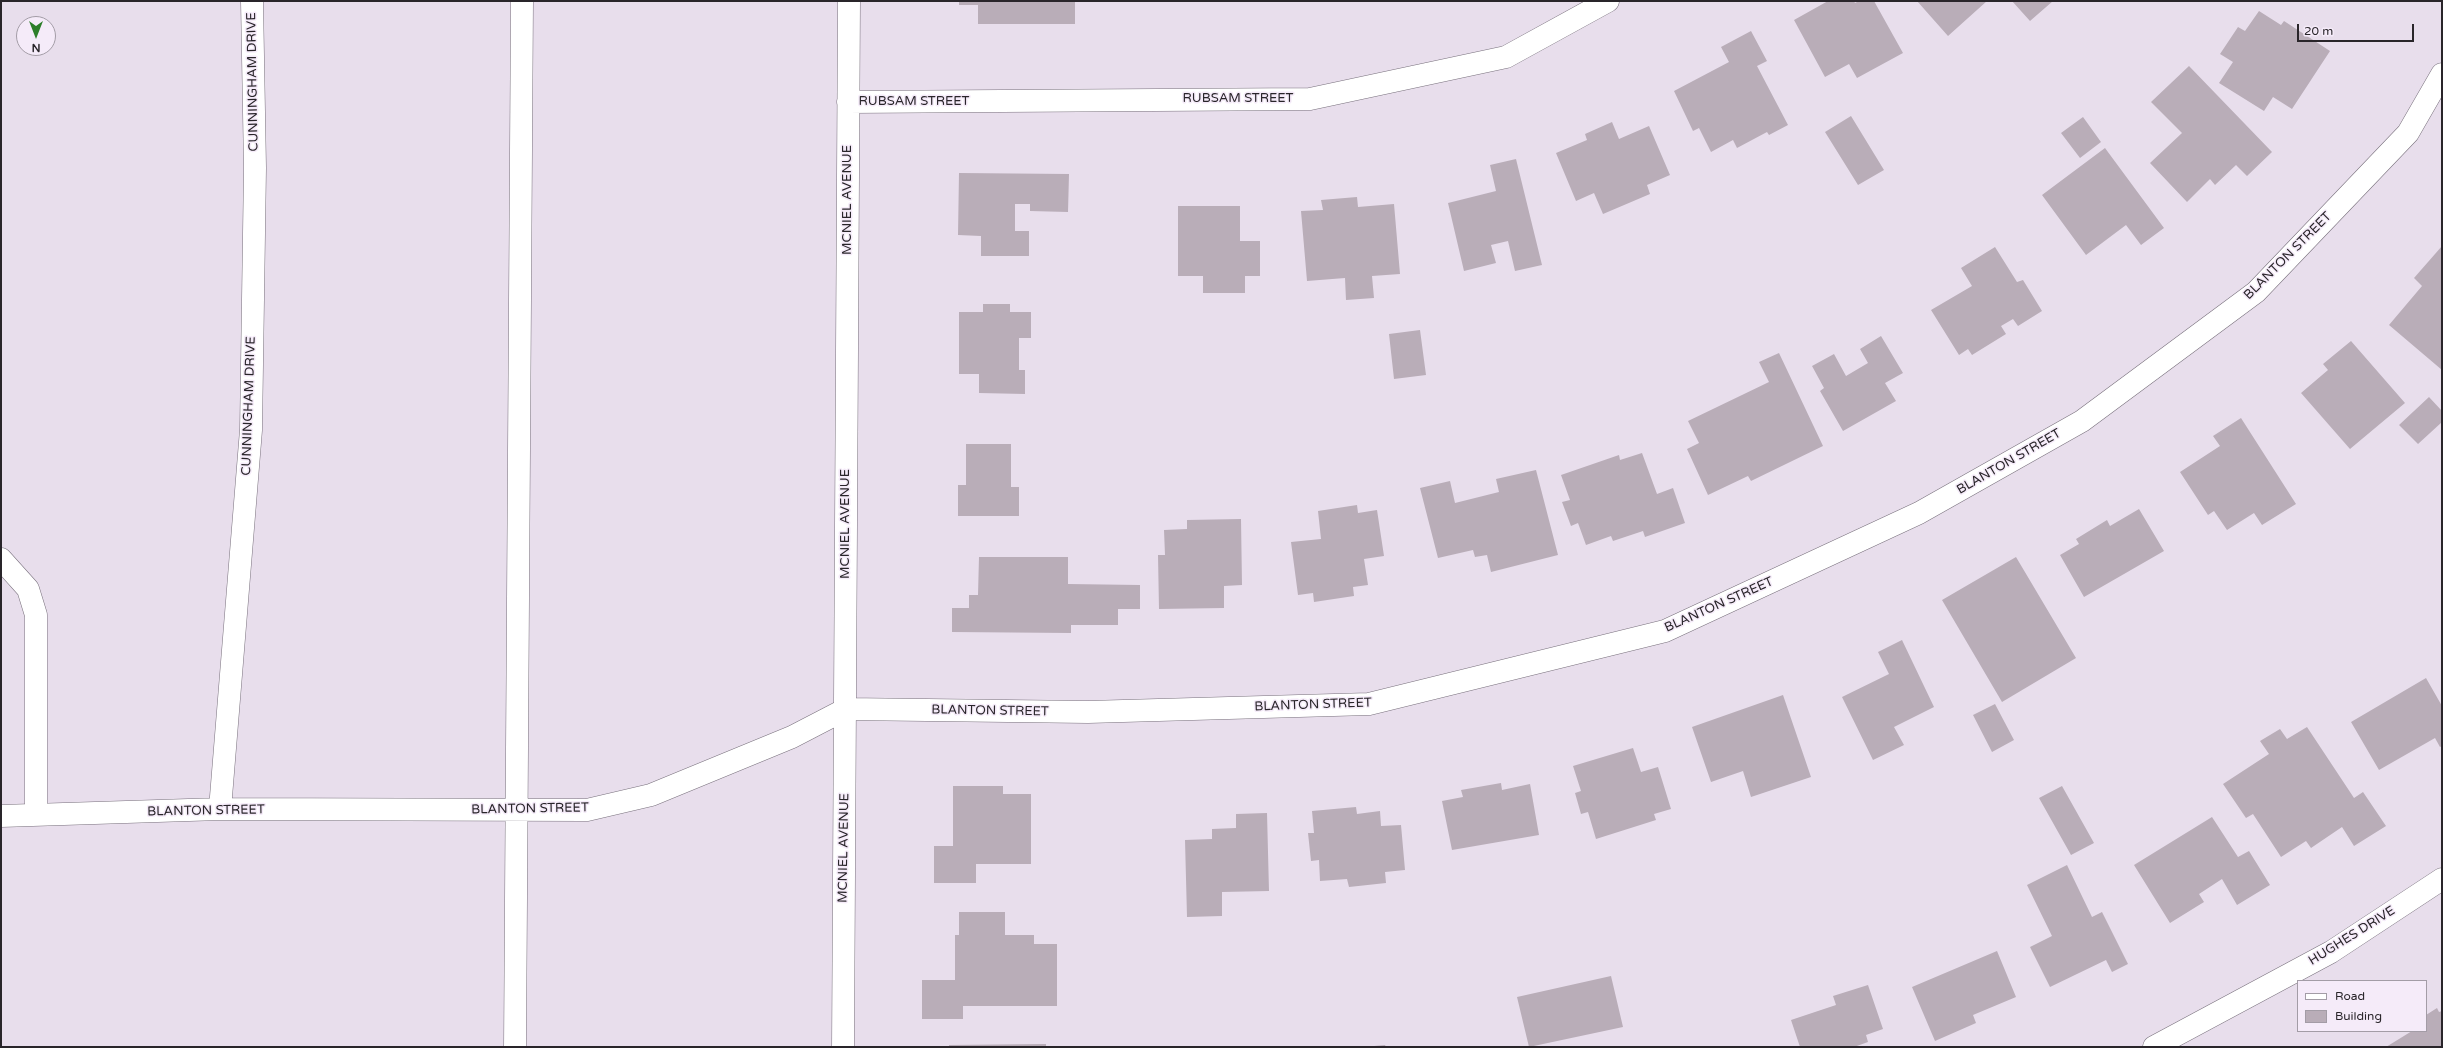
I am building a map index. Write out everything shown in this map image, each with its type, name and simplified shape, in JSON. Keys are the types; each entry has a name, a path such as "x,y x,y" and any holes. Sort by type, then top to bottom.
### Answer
{"street":[{"name":"CUNNINGHAM DRIVE","path":"220,809 251,430 255,168 252,1"},
{"path":"514,1047 522,1"},
{"name":"MCNIEL AVENUE","path":"843,1047 849,1"},
{"name":"RUBSAM STREET","path":"848,102 1310,99 1506,57 1608,1"},
{"name":"BLANTON STREET","path":"1,816 220,809 587,810 651,795 792,737 846,709 1088,712 1369,704 1665,631 1920,513 2082,421 2256,292 2408,133 2442,74"},
{"path":"1,559 28,589 36,615 36,815"},
{"name":"HUGHES DRIVE","path":"2154,1047 2331,952 2442,879"}],"building":[{"path":"959,1 1075,1 1075,24 978,24 978,5 959,5"},
{"path":"1828,1 1854,1 1855,3 1859,1 1874,1 1903,53 1857,78 1849,64 1825,77 1794,20"},
{"path":"1917,1 1987,1 1948,36"},
{"path":"2012,1 2053,1 2030,21"},
{"path":"2259,11 2281,25 2284,21 2330,51 2292,109 2273,97 2264,111 2219,83 2233,62 2220,54 2238,27 2245,31"},
{"path":"1751,31 1767,61 1757,66 1788,125 1769,135 1767,132 1737,148 1733,140 1711,152 1699,128 1693,131 1674,91 1729,62 1721,47"},
{"path":"2189,66 2272,152 2247,176 2236,165 2215,185 2210,179 2187,202 2150,163 2182,133 2151,102"},
{"path":"1851,116 1884,170 1858,185 1825,132"},
{"path":"2083,117 2101,142 2080,158 2061,133"},
{"path":"1612,122 1619,139 1649,126 1670,175 1647,185 1650,194 1603,214 1594,193 1576,201 1556,153 1587,140 1585,134"},
{"path":"2105,148 2164,228 2141,245 2126,225 2086,255 2042,195"},
{"path":"1516,159 1542,265 1515,271 1508,241 1491,245 1496,263 1464,271 1448,203 1496,191 1490,165"},
{"path":"959,173 1069,174 1068,212 1030,211 1030,204 1015,204 1015,231 1029,231 1029,256 981,256 981,236 958,235"},
{"path":"1357,197 1358,207 1394,204 1400,274 1372,276 1374,298 1346,300 1345,278 1307,281 1301,211 1323,210 1321,200"},
{"path":"1178,206 1240,206 1240,241 1260,241 1260,276 1245,276 1245,293 1203,293 1203,276 1178,276"},
{"path":"2442,246 2442,370 2389,325 2422,286 2414,278"},
{"path":"1995,247 2017,282 2023,280 2042,311 2018,326 2013,319 2001,326 2006,334 1972,355 1968,349 1959,355 1931,310 1972,286 1961,268"},
{"path":"983,304 1010,304 1010,312 1031,312 1031,338 1019,338 1019,370 1025,370 1025,394 979,393 979,374 959,374 959,312 983,312"},
{"path":"1420,330 1426,375 1394,379 1389,334"},
{"path":"1881,336 1903,373 1885,383 1896,401 1843,431 1820,391 1824,388 1812,366 1834,354 1846,376 1868,363 1860,349"},
{"path":"2351,341 2405,403 2350,449 2301,393 2328,370 2323,364"},
{"path":"1779,353 1823,446 1751,481 1748,476 1708,495 1687,449 1699,443 1688,421 1769,382 1759,362"},
{"path":"2429,397 2442,411 2442,422 2418,444 2399,425"},
{"path":"2241,418 2296,504 2262,525 2254,513 2227,530 2214,511 2208,515 2180,472 2220,446 2213,436"},
{"path":"966,444 1011,444 1011,487 1019,487 1019,516 958,516 958,485 966,485"},
{"path":"1642,453 1657,494 1673,488 1685,523 1645,537 1643,531 1613,541 1611,536 1586,545 1578,523 1571,526 1562,502 1570,500 1561,475 1619,455 1620,460"},
{"path":"1536,470 1558,555 1491,572 1487,555 1475,557 1473,550 1438,558 1420,488 1450,481 1455,503 1499,492 1496,479"},
{"path":"1357,505 1358,513 1377,510 1384,556 1364,559 1368,585 1353,587 1354,596 1314,602 1313,593 1298,595 1291,542 1321,539 1318,511"},
{"path":"2139,509 2164,551 2084,597 2060,555 2079,544 2076,539 2107,520 2110,526"},
{"path":"1241,519 1242,585 1224,586 1224,608 1159,609 1158,555 1165,555 1164,530 1187,529 1187,520"},
{"path":"979,557 1068,557 1068,584 1140,585 1140,609 1118,609 1118,625 1071,625 1071,633 952,632 952,608 969,608 969,595 978,595"},
{"path":"2016,557 2076,658 2002,702 1942,600"},
{"path":"1902,640 1934,707 1894,727 1904,745 1873,760 1842,697 1889,674 1878,652"},
{"path":"2426,678 2442,706 2442,746 2440,747 2435,738 2379,770 2351,722"},
{"path":"1783,695 1811,777 1751,797 1743,771 1711,782 1692,727"},
{"path":"1995,704 2014,740 1992,752 1973,715"},
{"path":"2307,727 2354,798 2363,792 2386,826 2354,846 2342,827 2311,848 2306,841 2281,857 2253,814 2246,818 2223,784 2269,754 2260,741 2280,729 2287,739"},
{"path":"1633,748 1641,772 1658,767 1671,809 1654,814 1656,820 1596,839 1588,812 1581,814 1575,793 1581,791 1573,766"},
{"path":"1501,783 1502,790 1530,784 1539,835 1452,850 1442,801 1463,797 1461,790"},
{"path":"953,786 1003,786 1003,794 1031,794 1031,864 976,864 976,883 934,883 934,846 953,846"},
{"path":"2062,786 2094,843 2071,855 2039,798"},
{"path":"1356,807 1357,814 1380,811 1381,826 1401,825 1405,870 1385,872 1386,883 1349,887 1347,879 1320,881 1319,860 1311,861 1308,833 1314,833 1312,811"},
{"path":"1267,813 1269,891 1222,892 1222,916 1187,917 1185,840 1212,839 1212,829 1236,828 1236,814"},
{"path":"2212,817 2238,857 2249,851 2270,885 2237,905 2222,879 2199,894 2204,902 2170,923 2134,865"},
{"path":"2067,865 2092,917 2102,912 2128,964 2112,972 2106,960 2050,987 2030,947 2052,936 2027,885"},
{"path":"959,912 1005,912 1005,935 1034,935 1034,944 1057,944 1057,1006 963,1006 963,1019 922,1019 922,980 955,980 955,935 959,935"},
{"path":"1997,951 2016,997 1973,1015 1976,1023 1935,1041 1912,987"},
{"path":"1611,976 1623,1027 1529,1047 1517,997"},
{"path":"1868,985 1883,1029 1866,1035 1868,1042 1854,1047 1800,1047 1791,1020 1836,1005 1833,996"},
{"path":"2437,1008 2439,1012 2442,1011 2442,1047 2386,1047 2410,1032 2427,1032 2427,1014"},
{"path":"1046,1044 1046,1047 949,1047 949,1045"},
{"path":"1385,1045 1386,1047 1374,1047 1374,1046"}]}
